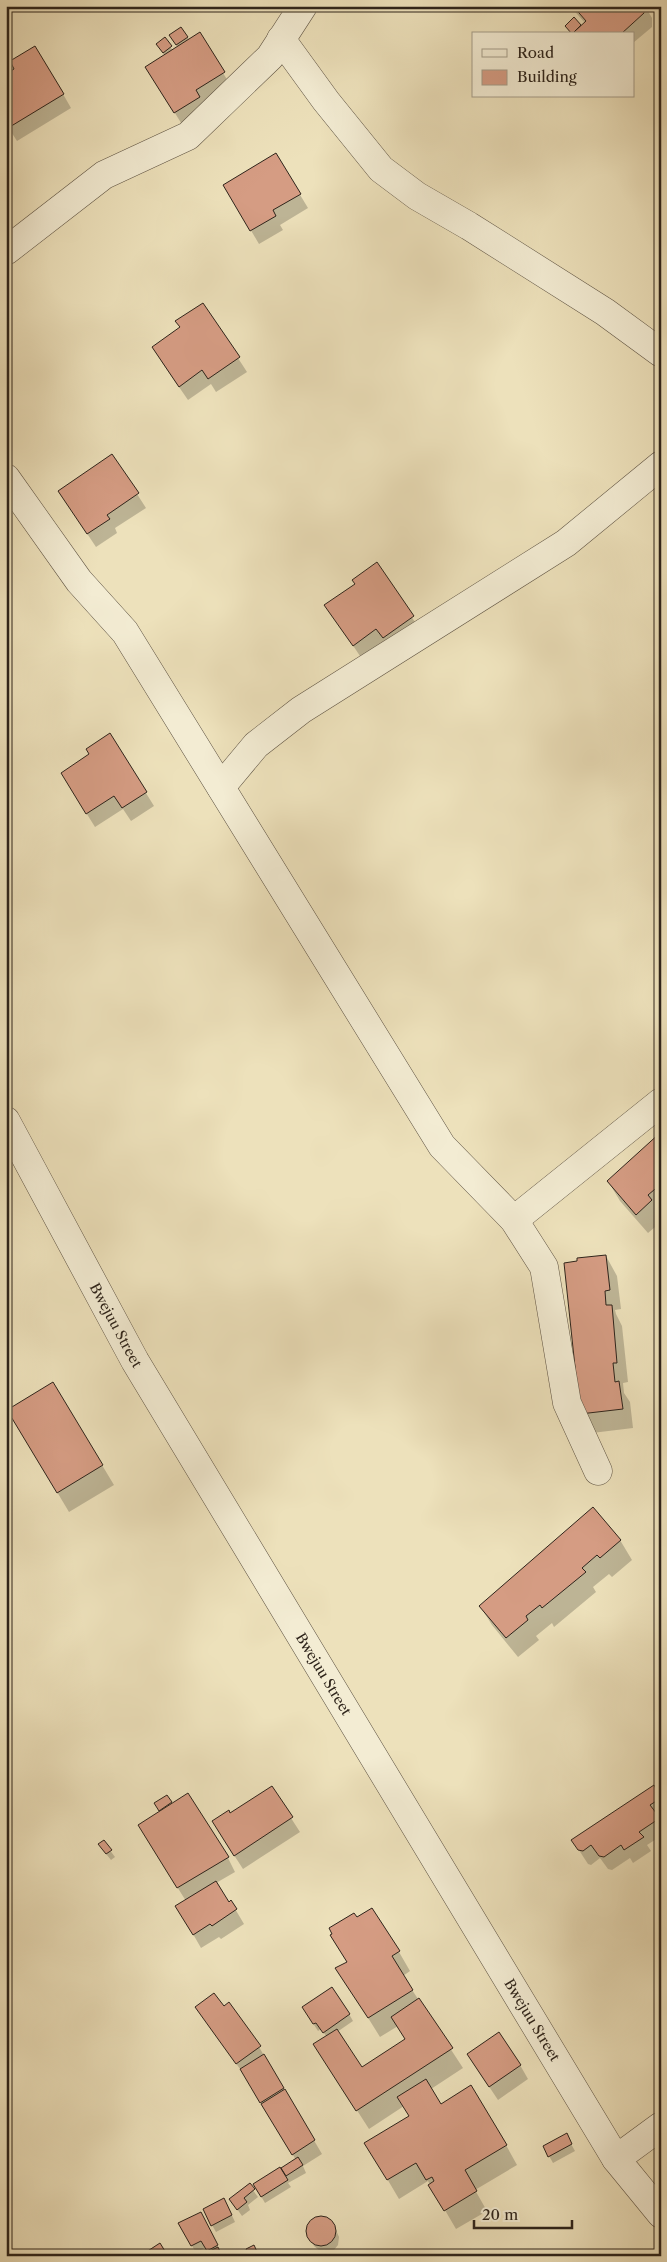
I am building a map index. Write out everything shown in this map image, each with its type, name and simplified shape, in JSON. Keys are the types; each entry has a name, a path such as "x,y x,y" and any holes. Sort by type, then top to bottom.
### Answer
{"street":[{"path":"6,251 104,175 188,136 270,57 303,6"},
{"path":"281,39 326,101 380,169 417,196 469,226 605,312 661,353"},
{"path":"221,787 256,745 301,710 566,543 661,465"},
{"path":"6,478 79,581 125,632 442,1146 514,1220 544,1267 567,1402 598,1471"},
{"path":"514,1220 661,1102"},
{"name":"Bwejuu Street","path":"6,1121 135,1361 616,2159 661,2214"},
{"path":"616,2159 661,2126"}],"building":[{"path":"573,6 645,6 644,13 623,32 574,32 586,21"},
{"path":"574,17 581,25 574,32 570,32 565,26"},
{"path":"181,27 188,37 176,45 169,35"},
{"path":"200,32 225,72 196,90 200,97 174,113 145,67"},
{"path":"165,37 172,46 163,53 156,44"},
{"path":"35,46 64,94 8,128 6,125 6,74 14,69 10,61"},
{"path":"276,153 301,194 273,210 276,216 250,231 223,185"},
{"path":"203,303 240,357 208,379 202,370 179,387 152,347 180,327 175,321"},
{"path":"112,454 139,493 107,515 110,519 87,534 58,491"},
{"path":"377,562 414,616 383,638 376,629 353,646 324,605 355,584 352,580"},
{"path":"110,733 147,792 122,808 114,796 86,814 61,773 89,754 86,749"},
{"path":"661,1132 661,1184 648,1195 652,1200 636,1215 607,1181"},
{"path":"606,1255 610,1290 605,1291 606,1305 612,1305 617,1363 613,1363 615,1382 619,1381 623,1409 580,1414 564,1263 577,1261 577,1258"},
{"path":"53,1382 103,1465 57,1493 7,1410"},
{"path":"593,1507 621,1540 600,1558 597,1555 582,1568 586,1572 542,1608 540,1605 526,1616 528,1620 506,1638 479,1606"},
{"path":"654,1785 661,1798 650,1805 660,1818 639,1832 644,1837 624,1850 621,1845 604,1857 599,1856 591,1845 583,1851 578,1850 571,1840"},
{"path":"272,1786 293,1817 234,1856 212,1821 229,1810 230,1813"},
{"path":"188,1793 229,1857 177,1888 138,1825"},
{"path":"167,1795 172,1802 159,1811 154,1803"},
{"path":"104,1840 112,1850 106,1854 98,1844"},
{"path":"216,1881 229,1902 231,1900 237,1909 212,1926 210,1924 193,1935 175,1906"},
{"path":"372,1908 400,1951 392,1956 413,1990 368,2018 335,1968 347,1962 330,1935 332,1934 329,1928 354,1913 357,1917"},
{"path":"332,1987 350,2014 323,2033 316,2023 313,2024 302,2007"},
{"path":"214,1993 224,2006 229,2002 261,2046 236,2064 195,2007"},
{"path":"419,1998 453,2048 356,2111 313,2044 337,2029 362,2067 405,2039 391,2017"},
{"path":"499,2032 521,2065 489,2087 467,2054"},
{"path":"264,2054 284,2088 260,2103 240,2069"},
{"path":"426,2079 441,2104 471,2085 507,2145 465,2170 477,2191 444,2211 428,2185 434,2181 432,2177 426,2180 416,2163 387,2180 364,2143 409,2116 397,2097"},
{"path":"285,2089 315,2140 292,2155 261,2104"},
{"path":"567,2133 572,2144 548,2157 543,2146"},
{"path":"298,2157 303,2165 286,2176 281,2168"},
{"path":"280,2167 288,2180 261,2197 253,2184"},
{"path":"250,2183 255,2189 244,2198 247,2202 237,2210 229,2199"},
{"path":"224,2198 232,2215 211,2226 203,2209"},
{"path":"201,2212 218,2245 207,2251 201,2241 191,2246 178,2223"},
{"path":"321,2216 331,2221 336,2231 331,2241 321,2246 311,2241 306,2231 311,2221"},
{"path":"160,2243 168,2256 140,2256"},
{"path":"254,2245 259,2256 249,2256 246,2249"},
{"path":"218,2247 222,2256 200,2256"}]}
